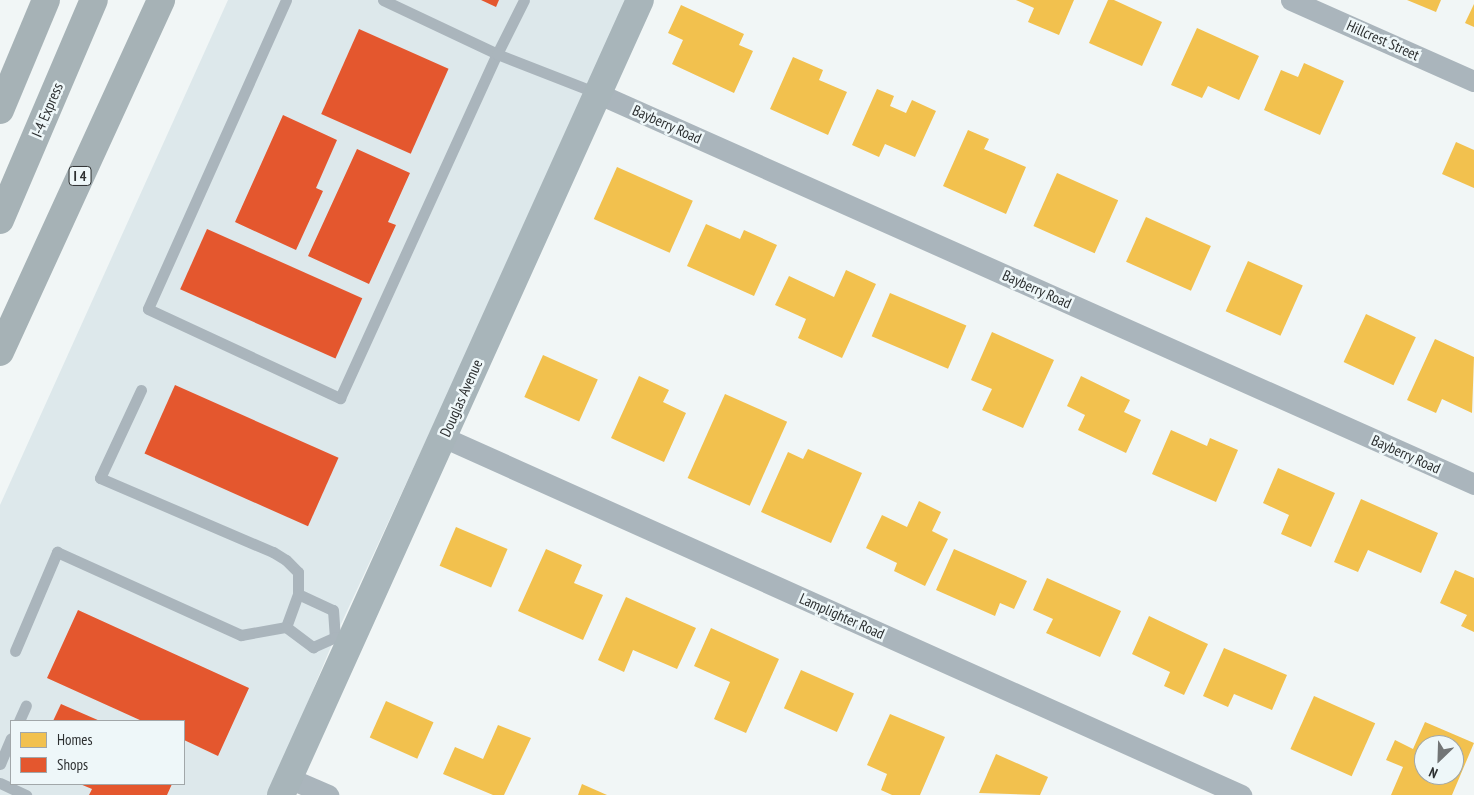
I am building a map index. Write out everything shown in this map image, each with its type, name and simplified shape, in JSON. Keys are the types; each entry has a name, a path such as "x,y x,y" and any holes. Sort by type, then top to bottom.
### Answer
{"highway":[{"path":"0,110 46,0"},
{"name":"I-4 Express","path":"0,220 94,0"},
{"name":"I 4","path":"0,352 161,0"}],"main road":[{"name":"Douglas Avenue","path":"285,786 342,640 443,438 640,0"}],"street":[{"name":"Hillcrest Street","path":"1292,0 1474,81"},
{"name":"Bayberry Road","path":"599,94 1474,484"},
{"name":"Lamplighter Road","path":"443,438 1241,795"},
{"path":"285,786 328,795"}],"lane":[{"path":"286,0 148,308 340,398 497,54 524,0"},
{"path":"383,0 497,54 599,94"},
{"path":"141,390 100,478 273,552 286,560 298,572 298,594 286,627"},
{"path":"15,651 57,552 241,635 286,627 313,647 342,640 332,610 298,594"},
{"path":"19,720 26,705"},
{"path":"0,764 10,740"},
{"path":"0,783 26,795"}],"shaded area":[{"path":"228,0 630,0 335,637 269,795 0,795 0,505"}],"building: Homes":[{"path":"1016,0 1074,0 1059,35 1028,22 1034,8"},
{"path":"1108,0 1114,0 1162,22 1142,66 1089,43"},
{"path":"1407,0 1441,0 1436,12"},
{"path":"1474,4 1474,27 1465,23"},
{"path":"681,5 744,34 739,45 753,51 734,93 672,64 683,40 668,33"},
{"path":"1197,28 1259,56 1239,100 1208,86 1202,98 1171,85"},
{"path":"793,57 823,70 819,80 847,92 828,135 770,109"},
{"path":"1304,63 1344,81 1320,135 1264,110 1281,70 1298,77"},
{"path":"877,89 894,96 890,106 906,113 912,100 936,111 915,157 885,144 879,157 852,145"},
{"path":"968,130 989,139 984,149 1026,167 1006,214 943,186"},
{"path":"1456,142 1474,150 1474,188 1442,174"},
{"path":"617,167 693,201 670,253 594,219"},
{"path":"1057,173 1118,200 1095,253 1033,226"},
{"path":"1146,217 1211,246 1191,291 1126,262"},
{"path":"706,224 740,239 744,230 777,245 754,296 687,266"},
{"path":"1248,261 1303,285 1280,336 1226,311"},
{"path":"846,270 876,284 842,358 798,338 806,319 775,305 789,276 834,297"},
{"path":"890,293 966,325 948,369 872,336"},
{"path":"1366,314 1416,337 1393,385 1344,362"},
{"path":"992,332 1054,360 1023,428 982,410 992,389 971,380"},
{"path":"1435,339 1474,357 1472,413 1442,399 1436,413 1407,400"},
{"path":"543,355 598,379 579,421 524,397"},
{"path":"639,376 669,390 663,402 686,413 664,462 611,438"},
{"path":"1081,376 1130,400 1124,412 1141,420 1126,453 1078,430 1085,415 1067,406"},
{"path":"725,394 787,422 750,506 688,478"},
{"path":"1171,430 1207,446 1210,438 1238,450 1216,502 1152,474"},
{"path":"808,449 862,473 831,543 761,512 788,452 803,459"},
{"path":"1278,468 1335,493 1311,547 1281,534 1289,515 1263,503"},
{"path":"1361,499 1438,533 1421,573 1368,550 1358,572 1334,562"},
{"path":"919,501 941,512 932,531 948,539 925,586 894,571 897,563 866,548 882,515 907,527"},
{"path":"456,527 508,549 491,588 440,566"},
{"path":"546,549 582,565 574,583 603,595 583,640 518,611"},
{"path":"954,549 1027,581 1014,609 1000,603 995,616 936,590"},
{"path":"1455,570 1474,578 1474,632 1461,626 1467,615 1440,603"},
{"path":"1047,578 1121,611 1100,657 1046,633 1053,619 1033,610"},
{"path":"626,597 696,628 677,669 633,650 624,672 598,660"},
{"path":"1149,616 1208,644 1184,695 1164,686 1170,672 1132,654"},
{"path":"711,628 779,659 746,733 714,719 730,682 694,666"},
{"path":"1224,648 1287,675 1272,710 1234,694 1228,707 1203,696"},
{"path":"801,670 854,694 837,732 784,708"},
{"path":"1314,696 1375,723 1352,776 1290,749"},
{"path":"386,701 434,722 417,759 370,738"},
{"path":"890,714 945,737 920,795 892,795 881,790 887,774 867,765"},
{"path":"1425,722 1455,735 1419,735"},
{"path":"498,725 531,738 504,795 493,795 443,774 455,747 483,759"},
{"path":"1464,739 1474,743 1464,767"},
{"path":"1395,740 1413,749 1414,747 1414,785 1456,785 1452,795 1391,795 1403,767 1386,760"},
{"path":"996,754 1048,777 1040,795 979,793"},
{"path":"582,784 607,795 578,795"}],"building: Shops":[{"path":"481,0 499,0 496,7"},
{"path":"359,29 449,69 411,154 321,114"},
{"path":"283,115 337,140 316,188 323,191 296,250 235,222"},
{"path":"357,149 410,173 388,222 396,225 369,284 308,256"},
{"path":"207,229 362,298 335,358 180,289"},
{"path":"175,385 339,458 308,526 144,454"},
{"path":"78,610 249,688 218,756 185,740 185,720 140,720 47,678"},
{"path":"61,704 98,720 53,720"},
{"path":"82,785 172,785 167,795 89,795 92,789"}]}
